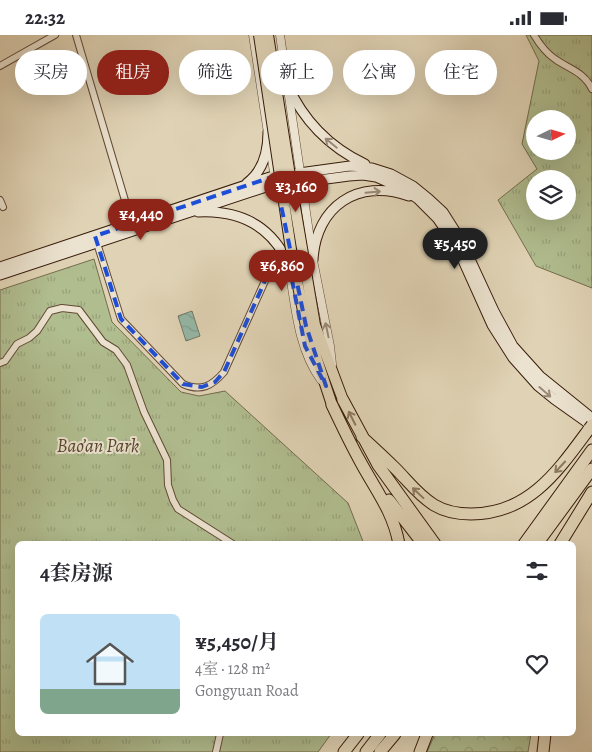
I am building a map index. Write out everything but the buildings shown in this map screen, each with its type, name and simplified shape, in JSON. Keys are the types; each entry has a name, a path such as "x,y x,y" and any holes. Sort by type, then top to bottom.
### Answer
{"highway":[{"path":"338,403 362,437 412,521 422,541"},
{"path":"338,403 360,461 387,505 399,541"},
{"path":"362,437 397,469 422,497 436,507 465,514 479,514 513,506 533,494 567,459 591,425"},
{"path":"526,541 592,450"},
{"path":"360,461 432,541"},
{"path":"539,541 592,469"},
{"path":"562,541 592,492"},
{"path":"344,752 356,736"},
{"path":"366,752 378,736"},
{"path":"380,752 393,736"},
{"path":"420,752 426,736"},
{"path":"535,752 538,736"},
{"path":"542,752 545,736"}],"main road":[{"path":"259,35 292,256 326,385 338,403"},
{"path":"268,35 311,326 334,379 338,403"},
{"path":"293,95 303,114 322,135 343,152 372,168 391,174 412,185 443,212 462,242 497,318 513,346 540,376 591,425"},
{"path":"240,188 250,180 264,162 267,153 267,128"},
{"path":"301,177 350,166 372,168"},
{"path":"0,275 132,224 240,188 301,177 370,176 396,185 418,199 437,217 451,237 492,325 513,357 533,381 554,399 591,425"},
{"path":"0,267 187,213 276,180"},
{"path":"313,259 315,238 324,219 330,211 345,200 361,193 376,191 399,193 418,199"},
{"path":"187,213 220,213 249,220 270,234 284,253 289,265"}],"street":[{"path":"0,66 55,35"},
{"path":"76,35 132,224"},
{"path":"253,35 296,310 304,346 317,375 326,385"},
{"path":"280,35 282,50"},
{"path":"534,35 548,54 584,76 592,89"},
{"path":"289,95 313,259 330,346 334,379"},
{"path":"267,128 281,130 288,126 292,116"},
{"path":"284,236 289,227 298,224 307,229 310,236"},
{"path":"96,239 121,319 183,384 192,388 202,387 215,382 224,372 270,272 289,265"},
{"path":"0,363 5,361 17,345 37,331 50,311 62,308 79,310 103,342 116,350 127,365 144,412 167,460 168,485 172,500 178,509 228,541"},
{"path":"216,752 220,736"}],"highlighted area":[{"path":"275,176 306,326 326,386 305,346 289,265 269,272 224,372 215,382 202,387 183,384 121,319 95,236"}],"green space":[{"path":"526,35 592,35 592,288 536,266 498,200 526,178 526,220 576,220 576,170 536,170 537,169 532,160 576,160 576,110 529,110 539,61"},
{"path":"526,124 526,151 522,144"},
{"name":"Bao’an Park","path":"94,259 112,322 181,392 199,396 225,391 348,503 363,541 15,541 15,736 330,736 318,752 0,752 0,290"},
{"path":"434,736 531,736 528,752 427,752"}],"water":[{"path":"192,311 200,336 186,341 178,316"}]}
